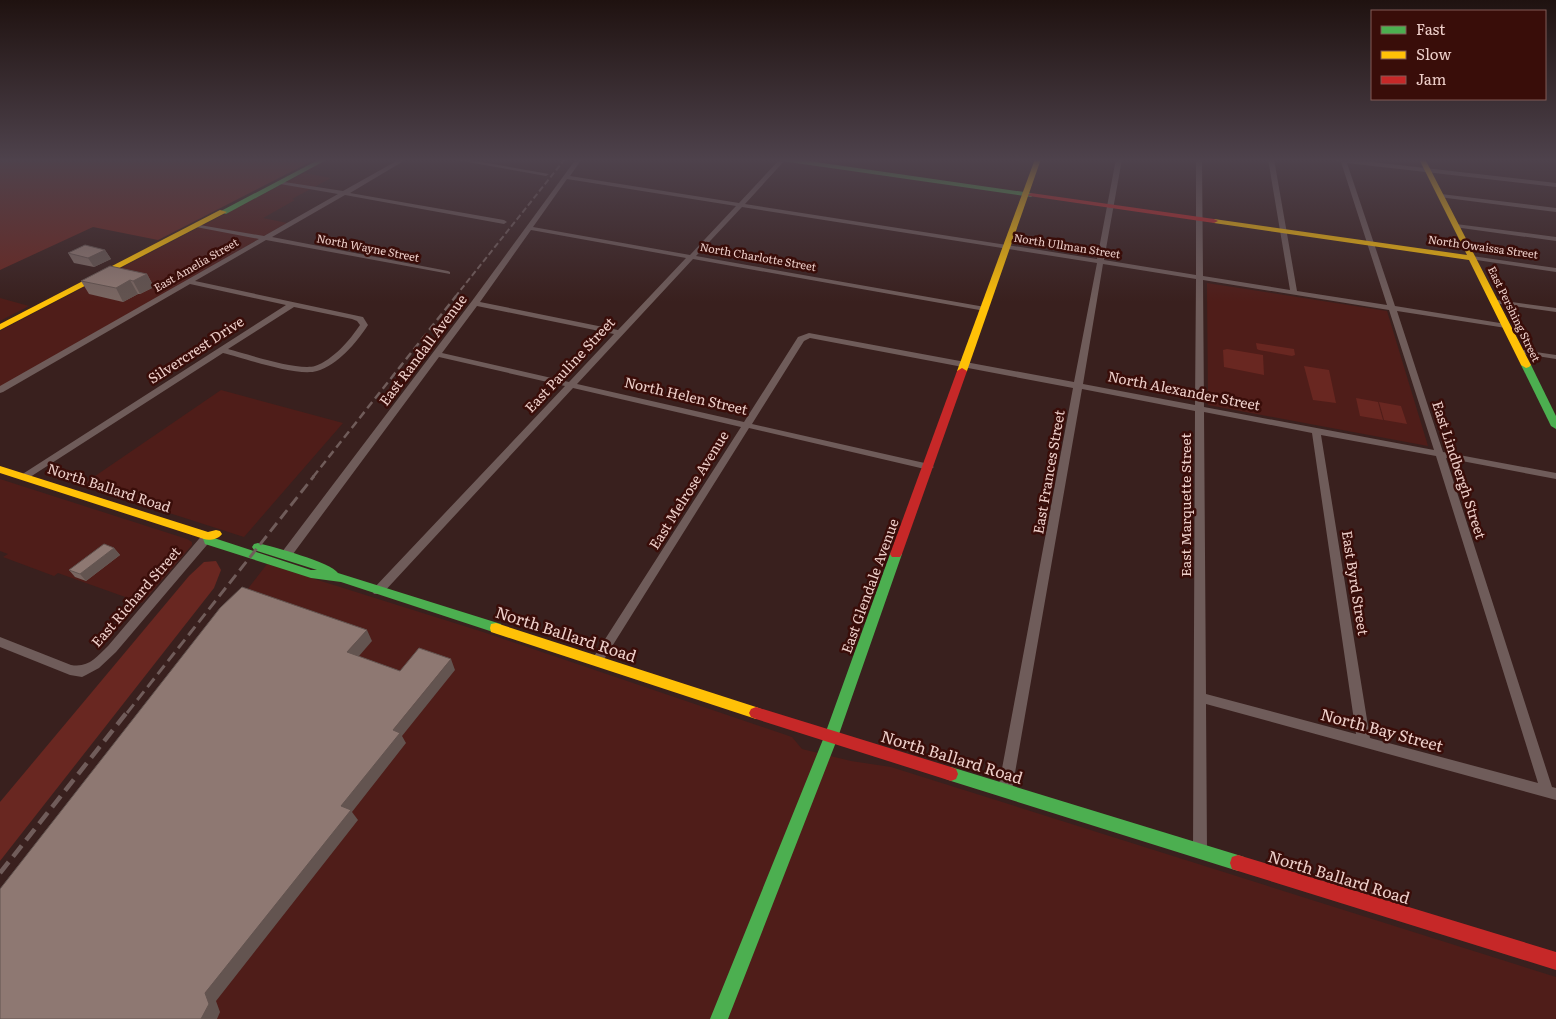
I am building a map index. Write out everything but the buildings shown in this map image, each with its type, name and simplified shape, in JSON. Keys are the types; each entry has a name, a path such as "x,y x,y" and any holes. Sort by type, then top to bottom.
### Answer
{"street":[{"path":"0,326 232,207"},
{"name":"East Amelia Street","path":"0,390 320,207"},
{"path":"415,207 504,222"},
{"name":"East Randall Avenue","path":"286,555 475,304 544,207"},
{"name":"East Pauline Street","path":"378,591 739,207"},
{"name":"North Ullman Street","path":"750,207 1506,326"},
{"name":"East Glendale Avenue","path":"719,1019 830,737 1022,207"},
{"name":"East Frances Street","path":"1005,790 1111,207"},
{"name":"North Owaissa Street","path":"1115,207 1556,270"},
{"name":"East Marquette Street","path":"1200,207 1200,851"},
{"path":"1280,207 1294,293"},
{"name":"East Lindbergh Street","path":"1359,207 1551,792"},
{"name":"East Pershing Street","path":"1446,207 1492,301 1552,411 1556,426"},
{"path":"1528,207 1556,210"},
{"name":"North Wayne Street","path":"196,225 448,273"},
{"path":"1456,226 1556,239"},
{"name":"North Charlotte Street","path":"528,228 985,310"},
{"name":"Silvercrest Drive","path":"189,282 293,304"},
{"path":"1492,301 1556,310"},
{"path":"221,350 292,368 315,369 333,360 358,334 364,324 360,319 293,304"},
{"name":"Silvercrest Drive","path":"24,477 293,304"},
{"path":"475,304 619,333"},
{"name":"North Alexander Street","path":"806,336 818,336 1556,476"},
{"name":"East Melrose Avenue","path":"597,661 801,339 806,336"},
{"path":"1518,351 1556,357"},
{"name":"North Helen Street","path":"437,354 929,467"},
{"name":"East Byrd Street","path":"1316,430 1364,742"},
{"name":"North Ballard Road","path":"0,469 208,536 218,534 286,555 319,566 341,578 378,591 830,737 1556,961"},
{"name":"North Ballard Road","path":"208,536 209,541 311,574 341,578"},
{"name":"East Richard Street","path":"0,642 70,670 82,672 95,665 112,649 208,536"},
{"name":"North Bay Street","path":"1199,697 1551,792"}],"shaded area":[{"path":"0,207 223,207 158,240 93,227 0,270"},
{"path":"239,207 283,207 263,218 287,223 0,387 0,331"},
{"path":"1207,283 1387,311 1428,446 1208,405"},
{"path":"0,298 29,306 0,321"},
{"path":"1256,343 1294,349 1295,355 1259,350"},
{"path":"1223,350 1263,355 1264,375 1224,367"},
{"path":"1304,366 1329,370 1336,403 1313,400"},
{"path":"221,390 343,423 244,537 82,485"},
{"path":"1356,398 1378,402 1383,420 1360,416"},
{"path":"1379,402 1401,406 1407,424 1384,420"},
{"path":"0,479 187,539 192,542 192,545 142,603 58,573 54,576 3,557 8,554 0,551"},
{"path":"216,561 221,570 214,588 0,861 0,802 189,576 204,562"},
{"path":"267,564 483,632 792,737 802,749 851,761 891,767 1556,977 1556,1019 0,1019 0,911"}],"railway":[{"path":"455,297 527,207"},
{"path":"313,477 456,296"},
{"path":"127,713 314,476"},
{"path":"0,873 128,711"}],"traffic: fast":[{"path":"223,212 233,207"},
{"path":"1526,365 1556,426"},
{"path":"208,536 209,541 311,574 341,578 496,628"},
{"path":"258,547 319,566 332,573"},
{"path":"719,1019 831,737 896,554"},
{"path":"951,774 1238,863"}],"traffic: slow":[{"path":"962,371 1021,207"},
{"path":"1446,207 1526,365"},
{"path":"0,327 223,212"},
{"path":"1214,221 1472,258"},
{"path":"0,469 208,536 216,534"},
{"path":"496,628 756,713"}],"traffic: jam":[{"path":"1112,207 1214,221"},
{"path":"896,554 962,371"},
{"path":"756,713 951,774"},
{"path":"1238,863 1556,961"}]}
